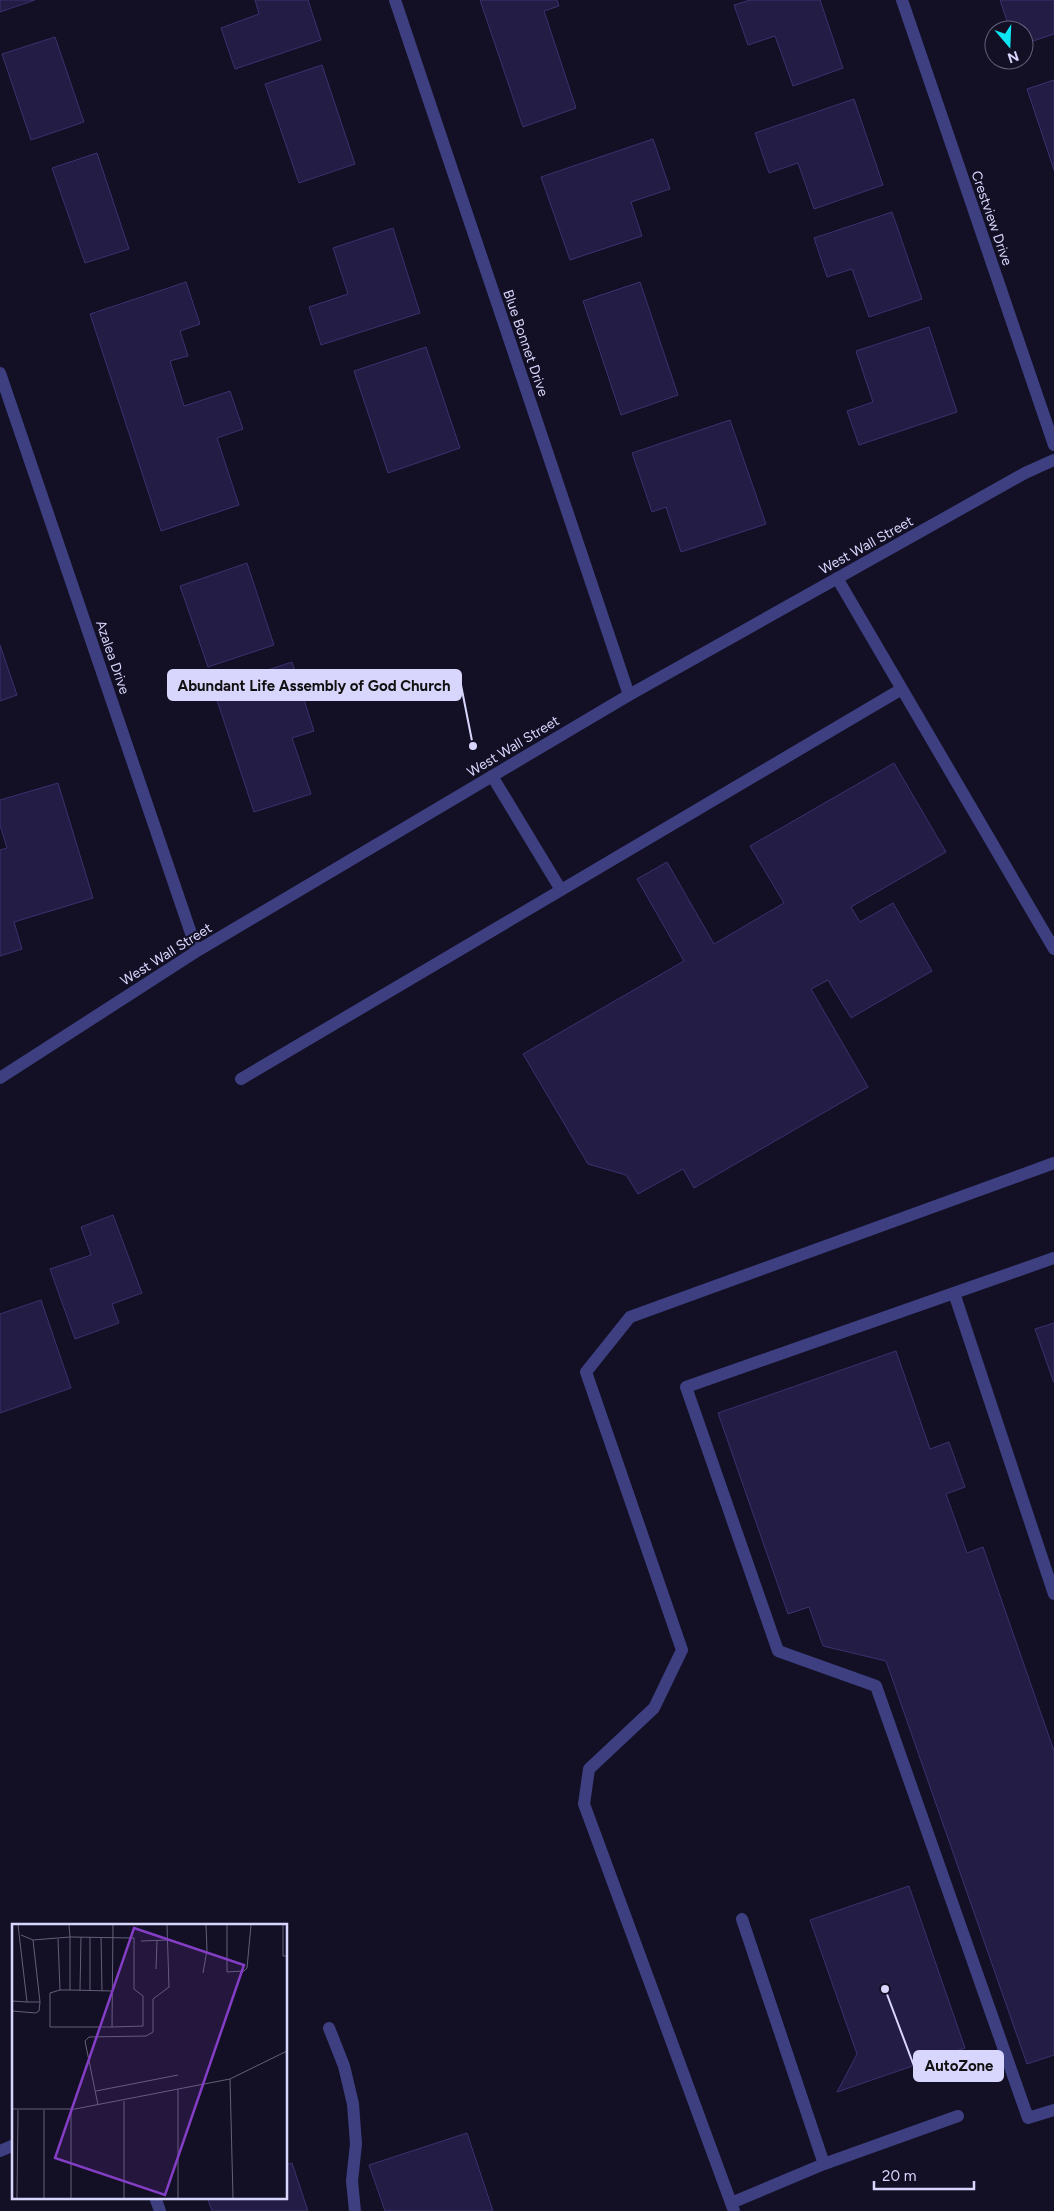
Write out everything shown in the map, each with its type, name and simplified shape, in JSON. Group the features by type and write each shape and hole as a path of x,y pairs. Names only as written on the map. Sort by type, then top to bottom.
{"street":[{"name":"Blue Bonnet Drive","path":"395,0 629,695"},
{"name":"Crestview Drive","path":"902,0 1054,445"},
{"name":"Azalea Drive","path":"0,373 197,951"},
{"name":"West Wall Street","path":"0,1078 197,951 629,695 1024,473 1054,460"},
{"path":"837,578 900,690 1054,949"},
{"path":"241,1079 900,690"},
{"path":"492,776 561,890"},
{"path":"958,2116 824,2164 733,2207 584,1804 589,1769 654,1708 682,1650 586,1372 630,1318 1054,1163"},
{"path":"1054,1258 686,1387 778,1651 876,1686 1028,2118 1054,2110"},
{"path":"954,1293 1054,1594"},
{"path":"742,1918 824,2164"},
{"path":"329,2028 344,2066 353,2104 356,2144 352,2181 355,2211"},
{"path":"0,2151 12,2146"},
{"path":"155,2198 160,2211"}],"building":[{"path":"0,0 35,0 0,12"},
{"path":"255,0 308,0 321,40 235,69 221,28 259,14"},
{"path":"480,0 557,0 559,6 544,11 576,108 523,127"},
{"path":"750,0 820,0 843,68 793,86 775,36 748,45 734,5"},
{"path":"1000,0 1054,0 1054,34 1034,41 1034,20 1007,20"},
{"path":"55,37 84,122 31,140 2,54"},
{"path":"322,65 355,164 299,183 265,84"},
{"path":"1054,80 1054,170 1027,89"},
{"path":"854,99 883,185 814,209 798,163 769,173 755,133"},
{"path":"653,139 670,189 631,202 642,236 570,260 541,177"},
{"path":"97,153 129,249 85,263 52,168"},
{"path":"892,212 922,299 869,317 852,269 827,277 814,238"},
{"path":"393,228 420,313 321,345 309,307 348,294 333,248"},
{"path":"186,282 200,324 180,331 188,356 170,361 184,406 230,391 243,429 217,438 239,505 161,531 90,314"},
{"path":"640,282 678,395 621,415 583,301"},
{"path":"929,327 957,412 859,445 847,411 873,402 856,351"},
{"path":"426,347 460,448 388,473 354,371"},
{"path":"730,420 766,524 681,552 666,507 652,512 632,453"},
{"path":"247,563 274,645 208,667 180,586"},
{"path":"0,645 17,695 0,701"},
{"path":"292,662 314,731 292,738 311,794 254,812 213,688"},
{"path":"894,763 946,852 851,907 860,922 893,903 932,971 851,1018 828,980 811,989 868,1087 694,1188 683,1169 638,1194 626,1175 588,1164 523,1054 684,961 637,879 667,862 714,944 784,903 750,846"},
{"path":"58,783 93,898 14,922 22,949 0,956 0,850 7,848 0,825 0,800"},
{"path":"113,1215 142,1293 112,1304 119,1323 75,1339 50,1269 91,1255 81,1227"},
{"path":"41,1300 71,1388 0,1413 0,1314"},
{"path":"1054,1323 1054,1383 1035,1329"},
{"path":"896,1351 930,1449 949,1442 965,1487 946,1494 967,1553 983,1547 1054,1751 1054,2055 1027,2064 886,1661 823,1646 809,1607 788,1614 718,1413"},
{"path":"909,1886 965,2048 837,2092 857,2054 810,1920"},
{"path":"467,2133 493,2211 385,2211 369,2165"},
{"path":"292,2163 308,2211 212,2211 207,2198 288,2198 288,2164"}],"place":[{"name":"Abundant Life Assembly of God Church","path":"473,746"},
{"name":"AutoZone","path":"885,1989"}]}
